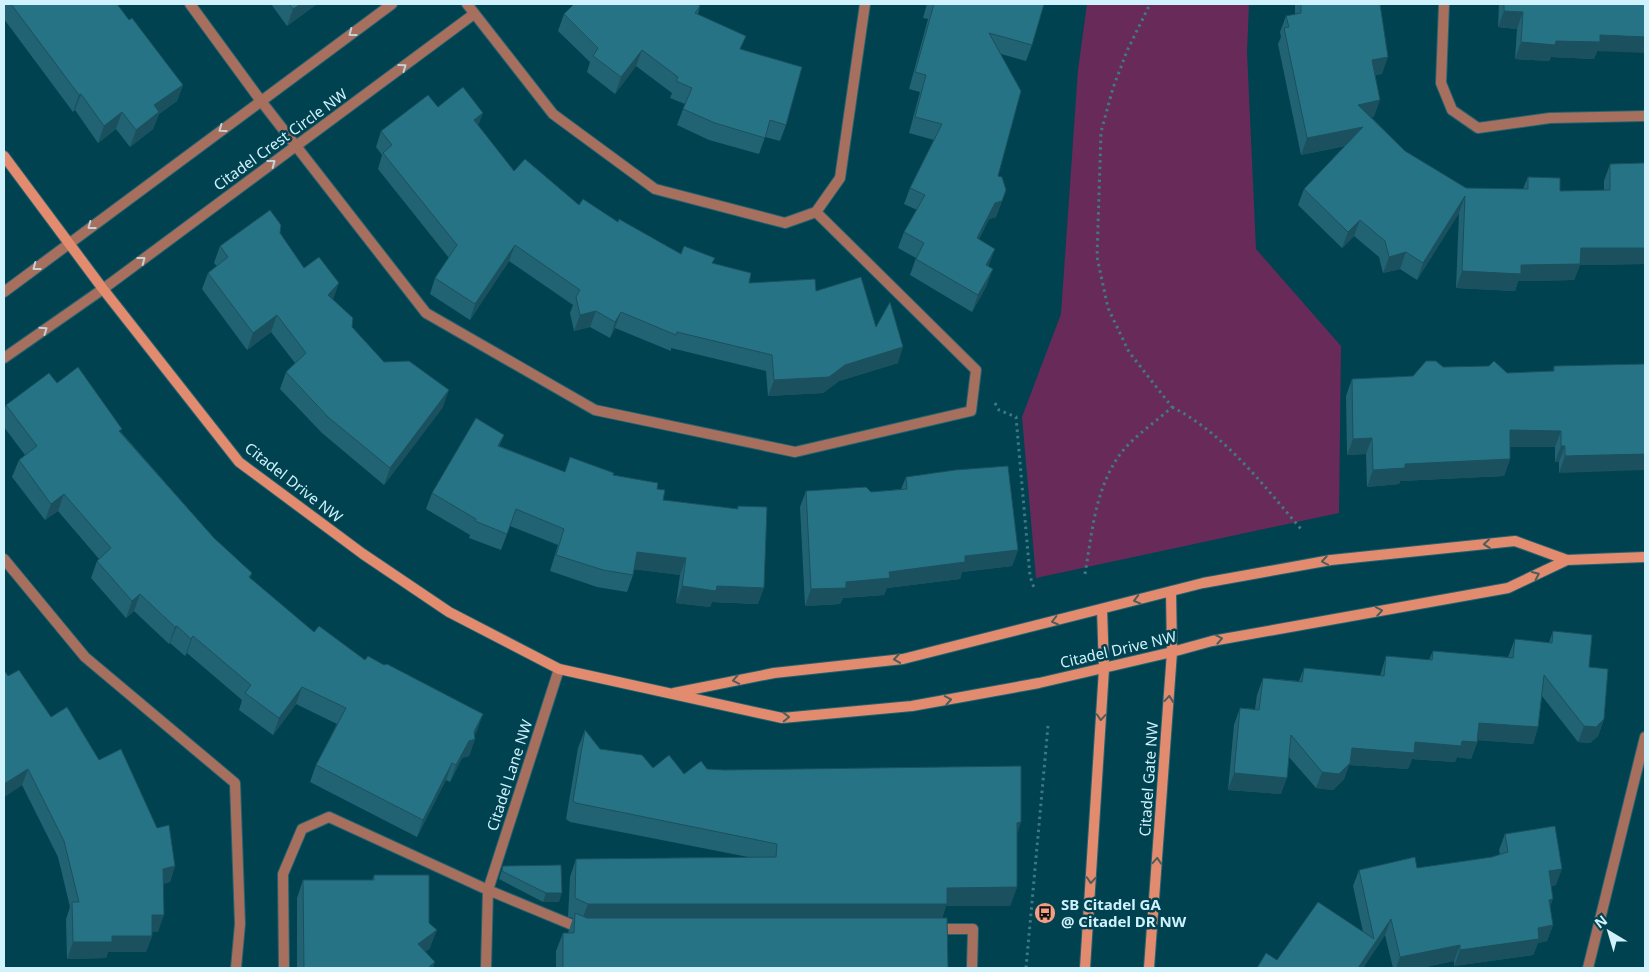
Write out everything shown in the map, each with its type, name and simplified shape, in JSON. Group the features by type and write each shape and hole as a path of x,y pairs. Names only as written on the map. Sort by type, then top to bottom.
{"street":[{"path":"190,4 261,101 426,313 595,410 795,452 971,411 976,370 816,212"},
{"path":"4,292 392,4"},
{"path":"467,4 553,114 656,189 785,223 816,212 840,178 865,4"},
{"path":"1444,4 1441,83 1452,110 1478,128 1550,118 1645,116"},
{"name":"Citadel Crest Circle NW","path":"4,358 103,289 474,14"},
{"name":"Citadel Drive NW","path":"4,156 103,289 239,462 363,554 449,612 559,670 782,718 912,706 1104,669 1212,641 1508,588 1567,560"},
{"name":"Citadel Drive NW","path":"670,693 774,673 903,659 1203,583 1331,560 1515,541 1567,560 1645,557"},
{"path":"4,559 85,657 234,783 240,924 236,968"},
{"name":"Citadel Gate NW","path":"1149,968 1172,652 1172,591"},
{"path":"1085,968 1104,669 1102,609"},
{"name":"Citadel Lane NW","path":"486,968 488,890 559,670"},
{"path":"1588,968 1645,737"},
{"path":"284,968 283,874 302,830 329,817 488,890 580,929 589,929"},
{"path":"924,929 973,929 972,968"}],"path":[{"path":"1150,4 1127,51 1113,88 1101,132 1097,257 1108,308 1129,352 1172,407 1196,419 1212,433 1259,480 1301,529"},
{"path":"994,402 999,410 1016,417 1030,576 1034,588"},
{"path":"1084,574 1096,512 1111,472 1122,453 1172,407"},
{"path":"1026,968 1048,726"}],"shaded area":[{"path":"1087,4 1249,4 1247,52 1256,249 1341,346 1339,513 1036,578 1022,417 1061,314 1078,70"}],"building":[{"path":"11,4 117,4 129,20 132,18 183,85 154,105 159,112 136,130 122,112 104,126"},
{"path":"289,4 301,4 293,9"},
{"path":"574,4 697,4 700,6 695,13 746,36 740,49 802,67 786,125 770,120 765,138 715,123 683,109 692,88 676,81 678,77 642,50 621,77 593,56 598,48 564,14"},
{"path":"934,4 1044,4 1032,45 989,33 1021,91 998,176 1002,177 1006,190 1002,201 995,203 977,238 995,249 986,265 993,269 978,295 916,259 924,243 904,232 925,195 910,188 942,124 915,117 926,75 915,72"},
{"path":"1301,4 1380,4 1388,57 1372,60 1380,100 1358,105 1405,151 1466,188 1528,189 1528,177 1560,178 1560,191 1610,190 1610,164 1645,163 1645,248 1581,248 1580,264 1521,265 1521,274 1462,271 1465,196 1423,263 1406,252 1389,257 1385,241 1360,220 1348,232 1304,189 1363,127 1307,138 1284,28 1289,27 1286,16 1301,13"},
{"path":"1504,4 1645,4 1645,37 1600,35 1600,42 1556,41 1555,45 1521,42 1523,12 1504,11"},
{"path":"463,87 483,113 474,120 514,171 525,159 579,205 583,199 618,222 619,219 681,254 684,246 715,258 712,263 751,273 749,283 815,279 816,291 861,277 876,327 890,302 903,347 845,365 829,377 774,380 772,355 677,332 676,335 621,312 615,322 596,311 580,315 576,297 580,290 515,245 475,304 435,278 457,245 383,153 392,145 381,131 428,95 438,107"},
{"path":"270,210 281,225 280,233 304,268 319,257 339,283 328,295 353,318 352,327 384,362 409,361 449,390 390,468 328,417 286,372 306,353 277,315 253,333 208,273 228,257 220,246"},
{"path":"1426,361 1436,361 1443,367 1489,366 1494,361 1507,373 1554,371 1554,366 1645,364 1645,454 1565,456 1565,446 1561,446 1561,431 1510,430 1510,459 1405,464 1405,468 1373,470 1372,438 1353,439 1352,379 1413,376"},
{"path":"78,367 122,429 119,431 214,538 252,573 249,577 314,632 319,626 365,660 368,656 384,665 387,664 483,714 474,732 475,739 469,741 456,765 452,763 423,820 316,765 346,708 302,687 279,718 245,693 251,685 193,636 191,639 177,626 175,627 140,594 132,601 97,561 111,548 64,494 51,504 19,460 37,446 6,405 49,373 57,383"},
{"path":"476,418 504,435 498,446 565,472 570,457 614,473 613,475 658,483 657,489 665,490 663,500 738,509 738,506 767,507 764,588 717,586 716,591 682,586 686,558 637,552 633,575 603,570 556,555 564,529 516,509 507,534 475,521 476,519 432,493"},
{"path":"1008,466 1018,550 965,556 965,562 889,572 890,578 846,582 846,588 811,589 806,491 866,487 871,492 907,489 906,477 955,470"},
{"path":"1553,631 1592,635 1589,667 1608,669 1604,719 1596,727 1584,726 1544,675 1538,727 1479,723 1477,742 1462,741 1461,746 1415,742 1414,753 1352,748 1350,763 1339,774 1322,772 1291,735 1287,778 1234,773 1240,708 1259,710 1263,678 1302,682 1304,668 1384,676 1386,656 1432,660 1433,651 1513,658 1515,639 1552,643"},
{"path":"4,670 8,676 19,670 51,717 67,707 99,760 121,749 157,828 169,825 175,866 163,869 164,915 152,915 152,936 112,936 112,942 73,942 72,902 79,902 64,841 28,769 4,784"},
{"path":"585,730 600,749 642,755 653,768 669,755 684,774 701,761 707,769 724,770 1021,766 1021,822 1017,823 1017,887 947,888 947,904 588,904 575,898 576,859 776,857 777,844 576,803 573,801"},
{"path":"1555,826 1562,869 1549,871 1553,899 1549,900 1553,925 1538,928 1539,939 1460,950 1460,945 1400,957 1391,919 1358,968 1257,968 1266,953 1277,960 1318,902 1374,939 1359,870 1415,857 1417,868 1492,857 1508,852 1505,834"},
{"path":"561,865 562,893 546,893 502,871 503,866"},
{"path":"374,875 429,875 429,923 437,930 418,944 435,962 429,968 304,968 303,880 374,880"},
{"path":"575,913 587,918 947,918 948,968 563,968 563,933 574,933"}],"place":[{"name":"SB Citadel GA @ Citadel DR NW","path":"1045,913"}]}
